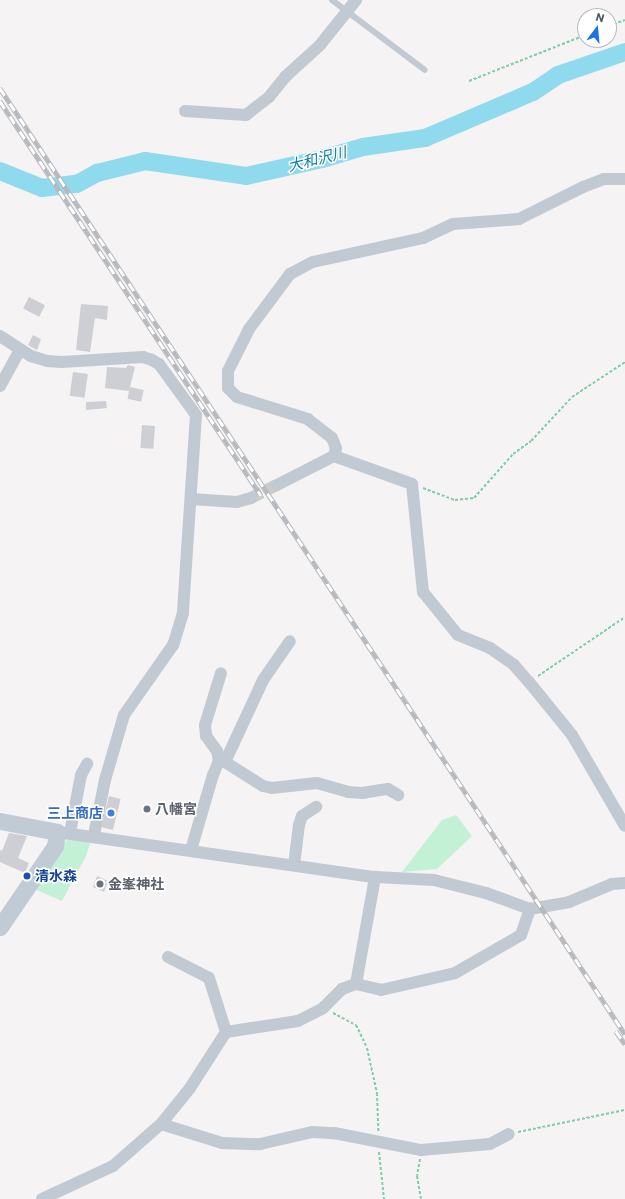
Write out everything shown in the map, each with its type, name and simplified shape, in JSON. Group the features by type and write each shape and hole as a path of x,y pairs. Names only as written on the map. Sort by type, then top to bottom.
{"main road":[{"path":"0,821 64,833 0,927"}],"street":[{"path":"185,111 246,115 269,97 285,77 320,45 356,0"},
{"path":"334,456 336,448 332,438 308,419 237,397 228,388 228,371 249,329 290,274 313,262 423,238 453,224 519,219 583,187 604,179 625,179"},
{"path":"0,336 31,356 62,362 143,357 159,364 196,414 183,613 173,645 124,715 105,780 94,836"},
{"path":"0,386 20,350"},
{"path":"277,485 334,456 412,484 423,592 458,635 490,648 514,665 529,682 572,735 625,826"},
{"path":"191,499 237,502 251,498"},
{"path":"191,850 213,775 222,761 263,680 290,641"},
{"path":"221,674 204,725 206,736 222,761 263,786 272,788 317,783 348,792 362,793 388,789 398,795"},
{"path":"87,764 81,775 64,833 94,836 375,877 434,880 486,892 530,909 569,902 612,884 625,883"},
{"path":"294,865 299,825 302,816 316,807"},
{"path":"356,984 375,877"},
{"path":"42,1199 113,1166 161,1124 190,1088 226,1032 285,1024 323,1008 342,989 356,984 381,990 454,973 521,935 530,909"},
{"path":"168,957 209,978 226,1032"},
{"path":"161,1124 222,1143 260,1144 312,1132 334,1133 421,1150 490,1144 509,1134"}],"lane":[{"path":"332,0 425,70"}],"path":[{"path":"469,81 577,38"},
{"path":"412,484 454,500 474,498 513,454 531,441 572,397 625,362"},
{"path":"529,682 625,617"},
{"path":"323,1008 356,1025 367,1048 376,1093 378,1141 384,1199"},
{"path":"509,1134 625,1110"},
{"path":"421,1150 417,1176 421,1199"}],"green space":[{"path":"456,815 472,836 437,869 402,872 442,820"},
{"path":"73,838 91,841 86,856 62,901 32,888 67,840"}],"building":[{"path":"29,297 45,305 39,317 23,309"},
{"path":"81,304 108,306 107,320 95,318 90,352 76,350"},
{"path":"33,335 41,339 37,350 28,345"},
{"path":"128,365 135,367 129,391 105,388 107,367 126,368"},
{"path":"73,372 88,374 85,398 70,396"},
{"path":"130,387 144,390 141,402 128,399"},
{"path":"106,401 107,408 86,410 86,402"},
{"path":"142,425 155,426 153,449 140,448"},
{"name":"三上商店","path":"109,796 121,799 113,830 101,827"},
{"path":"9,833 27,836 18,858 29,863 25,873 0,862 0,850 2,851"},
{"name":"金峯神社","path":"97,876 108,881 104,892 93,887"}],"waterway":[{"name":"大和沢川","path":"0,171 42,188 77,184 97,173 145,161 246,176 322,159 363,147 425,138 533,92 558,75 625,52"}],"tunnel":[{"path":"251,498 277,485"}],"railway":[{"path":"0,88 625,1034"},
{"path":"0,101 261,496"},
{"path":"616,1031 625,1044"}],"place":[{"name":"八幡宮","path":"147,809"},
{"name":"三上商店","path":"111,813"},
{"name":"清水森","path":"27,876"},
{"name":"金峯神社","path":"100,884"}]}
